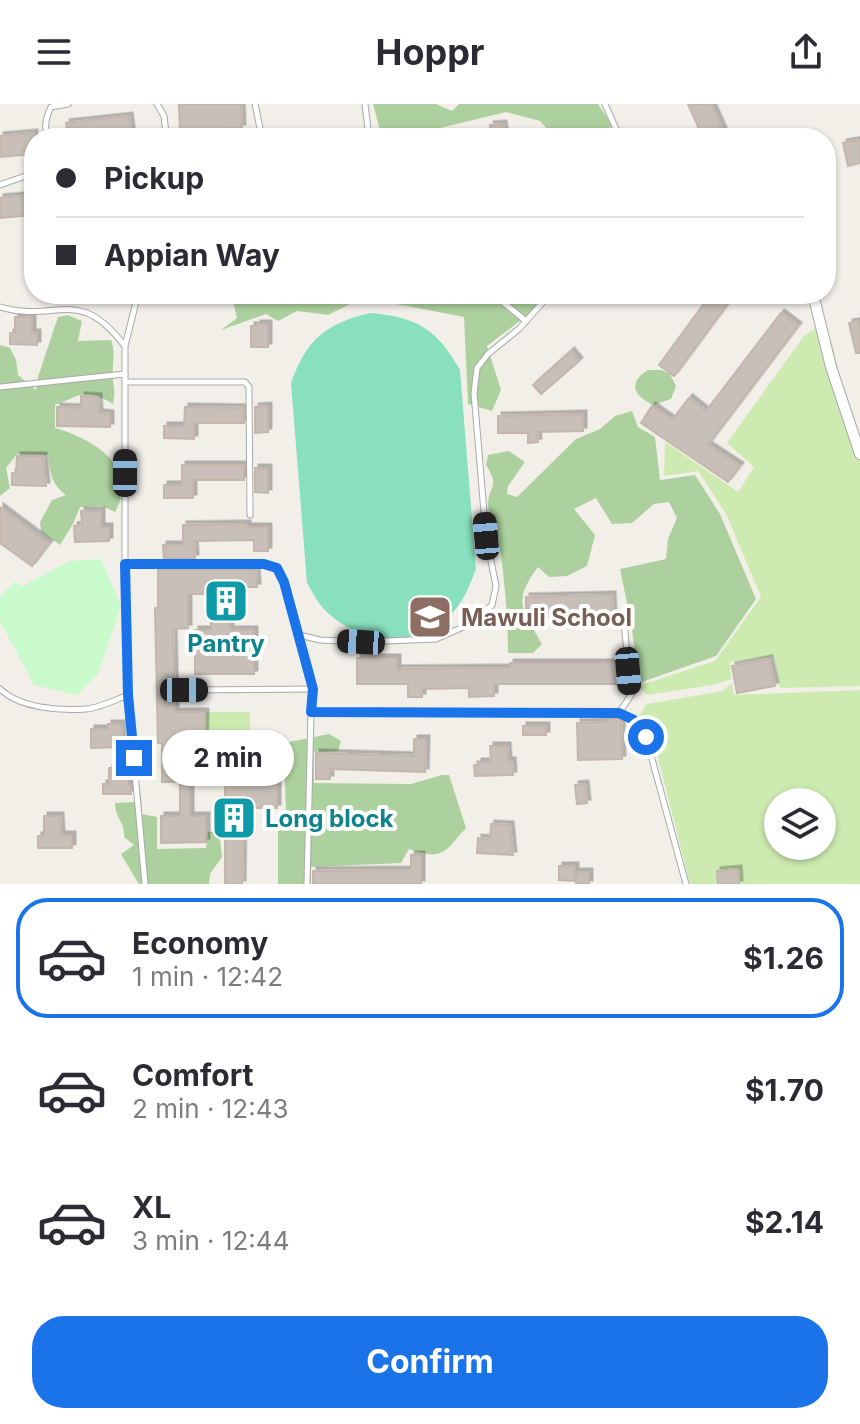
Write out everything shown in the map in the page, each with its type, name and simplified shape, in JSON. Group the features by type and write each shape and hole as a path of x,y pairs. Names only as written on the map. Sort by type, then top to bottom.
{"street":[{"path":"815,304 831,367 860,454"}],"lane":[{"path":"45,128 51,107 68,104"},
{"path":"157,104 164,116 165,128"},
{"path":"255,104 260,128"},
{"path":"365,104 368,128"},
{"path":"605,104 617,128"},
{"path":"0,185 24,177"},
{"path":"136,304 125,346 125,564 128,695 145,884"},
{"path":"506,304 527,321"},
{"path":"299,635 320,640 361,642 436,639 470,624 492,605 496,586 486,536 474,393 477,368 541,304"},
{"path":"0,307 91,312 110,327 125,346"},
{"path":"0,387 125,374"},
{"path":"125,382 245,382 249,387 250,515"},
{"path":"125,564 264,564 277,568 284,582 313,689 307,884"},
{"path":"619,713 631,695 624,622"},
{"path":"0,689 31,705 88,709 128,695"},
{"path":"184,690 313,689"},
{"path":"311,712 619,713 634,720 646,737 686,884"}],"green space":[{"path":"373,104 436,104 452,111 459,104 598,104 611,128 546,128 540,121 506,112 440,128 379,128"},
{"path":"234,304 350,304 328,315 297,311 278,321 266,314 221,330 237,318"},
{"path":"396,304 542,304 487,346 501,390 492,411 468,404 464,317"},
{"path":"370,313 401,318 424,328 443,344 460,370 476,569 462,601 448,617 433,628 401,638 384,638 352,629 324,609 307,583 291,383 311,344 329,328"},
{"path":"68,315 82,321 78,341 111,340 114,399 113,404 84,394 55,405 55,428 98,448 109,457 122,481 115,512 102,506 80,507 60,545 41,532 40,522 52,500 66,495 54,482 48,455 17,454 6,468 10,488 0,496 0,345 10,348 18,375 36,390 58,317"},
{"path":"816,328 832,342 860,463 860,686 780,688 774,656 730,662 731,679 712,685 647,695 638,686 715,661 761,597 726,514 698,471 664,476 665,442 738,492 754,467 727,443 804,336"},
{"path":"648,370 670,374 676,386 671,399 653,405 641,398 635,384"},
{"path":"632,411 638,427 655,437 660,480 695,475 720,514 756,599 716,656 639,683 620,569 666,559 668,539 677,518 669,502 654,504 632,523 612,524 596,498 574,509 595,535 587,566 567,576 549,577 538,567 525,589 523,606 542,644 533,653 508,653 500,550 488,505 493,479 486,465 488,455 509,451 525,462 508,486 507,494 517,497 576,439 600,429 615,416"},
{"path":"101,559 121,606 98,674 77,695 34,685 0,621 0,597 14,582 23,586 70,561"},
{"path":"732,683 734,695 860,690 860,884 690,884 654,742 638,717 647,704 723,691"},
{"path":"206,712 250,712 250,747 206,747"},
{"path":"329,734 341,741 338,751 314,752 314,783 411,784 449,775 466,828 448,848 437,854 409,849 401,863 311,867 311,884 278,884 278,830 286,817 284,743"},
{"path":"135,794 141,794 142,814 157,817 157,849 206,848 208,832 219,831 222,857 210,874 209,884 139,884 121,854 134,845 124,837 115,803 135,802"}],"building":[{"path":"179,104 241,104 242,128 180,128"},
{"path":"688,104 711,104 722,128 699,128"},
{"path":"129,116 131,128 67,128 66,123"},
{"path":"503,124 504,128 490,128 490,125"},
{"path":"24,134 24,155 0,157 0,136"},
{"path":"860,140 860,163 848,166 843,143"},
{"path":"24,196 24,216 0,218 0,198"},
{"path":"704,304 728,304 674,376 659,365"},
{"path":"781,313 798,326 708,445 740,466 728,482 641,423 652,406 672,420 689,398 706,411"},
{"path":"15,317 32,317 32,333 37,333 37,345 10,344 10,333 15,333"},
{"path":"860,321 860,353 856,353 849,323"},
{"path":"268,324 268,347 251,347 251,326"},
{"path":"571,351 579,361 541,394 533,385"},
{"path":"81,396 98,397 99,413 110,414 110,427 57,426 57,407 81,408"},
{"path":"268,406 268,432 255,433 255,407"},
{"path":"185,407 244,408 244,423 194,423 194,439 164,438 164,426 184,426"},
{"path":"583,414 583,431 537,432 538,442 528,443 528,433 498,433 498,416"},
{"path":"17,456 43,456 46,486 12,485"},
{"path":"182,465 244,465 244,480 193,480 193,498 164,498 164,485 182,485"},
{"path":"255,468 268,468 268,493 255,492"},
{"path":"0,507 49,544 32,566 0,543"},
{"path":"81,511 101,511 101,527 109,527 109,541 75,542 74,526 82,525"},
{"path":"247,524 247,527 268,527 268,551 254,551 254,540 194,541 195,558 164,558 163,545 183,545 183,525"},
{"path":"158,570 256,570 257,587 242,587 242,608 230,608 230,630 254,630 254,674 195,674 195,630 211,630 211,594 188,594 188,628 173,629 175,712 205,712 204,759 225,759 225,753 277,752 277,808 243,808 242,884 225,884 225,782 190,782 190,816 206,816 206,842 161,843 161,816 180,816 180,782 162,782 162,743 158,743 155,608 158,608"},
{"path":"612,595 613,616 563,617 564,624 554,624 554,616 526,617 526,597"},
{"path":"357,658 397,658 397,669 510,668 510,663 618,663 618,684 494,684 494,696 469,697 469,688 422,689 422,697 408,697 408,684 357,684"},
{"path":"769,659 775,686 737,693 732,666"},
{"path":"607,719 621,720 622,759 578,760 577,723 608,722"},
{"path":"108,724 121,724 122,747 91,748 91,729 108,729"},
{"path":"523,726 546,726 546,735 523,735"},
{"path":"414,739 426,739 425,772 330,769 330,779 316,779 316,753 414,756"},
{"path":"490,746 507,746 513,775 475,776 474,765 491,762"},
{"path":"109,768 128,768 131,794 103,794 103,784 109,784"},
{"path":"585,784 587,803 577,804 575,785"},
{"path":"44,816 60,816 61,835 72,835 72,848 38,848 38,836 44,836"},
{"path":"491,824 510,825 513,855 477,853 478,838 490,839"},
{"path":"411,855 421,855 421,884 313,884 313,871 411,870"},
{"path":"559,866 575,866 575,881 559,880"},
{"path":"738,869 739,884 718,884 717,871"},
{"path":"577,872 589,872 589,884 576,884"}],"place":[{"name":"Pantry","path":"226,601"},
{"name":"Mawuli School","path":"430,617"},
{"name":"Long block","path":"234,818"}],"route":[{"path":"134,758 128,695 125,564 264,564 277,568 284,582 313,689 311,712 619,713 634,720 646,737"}]}
